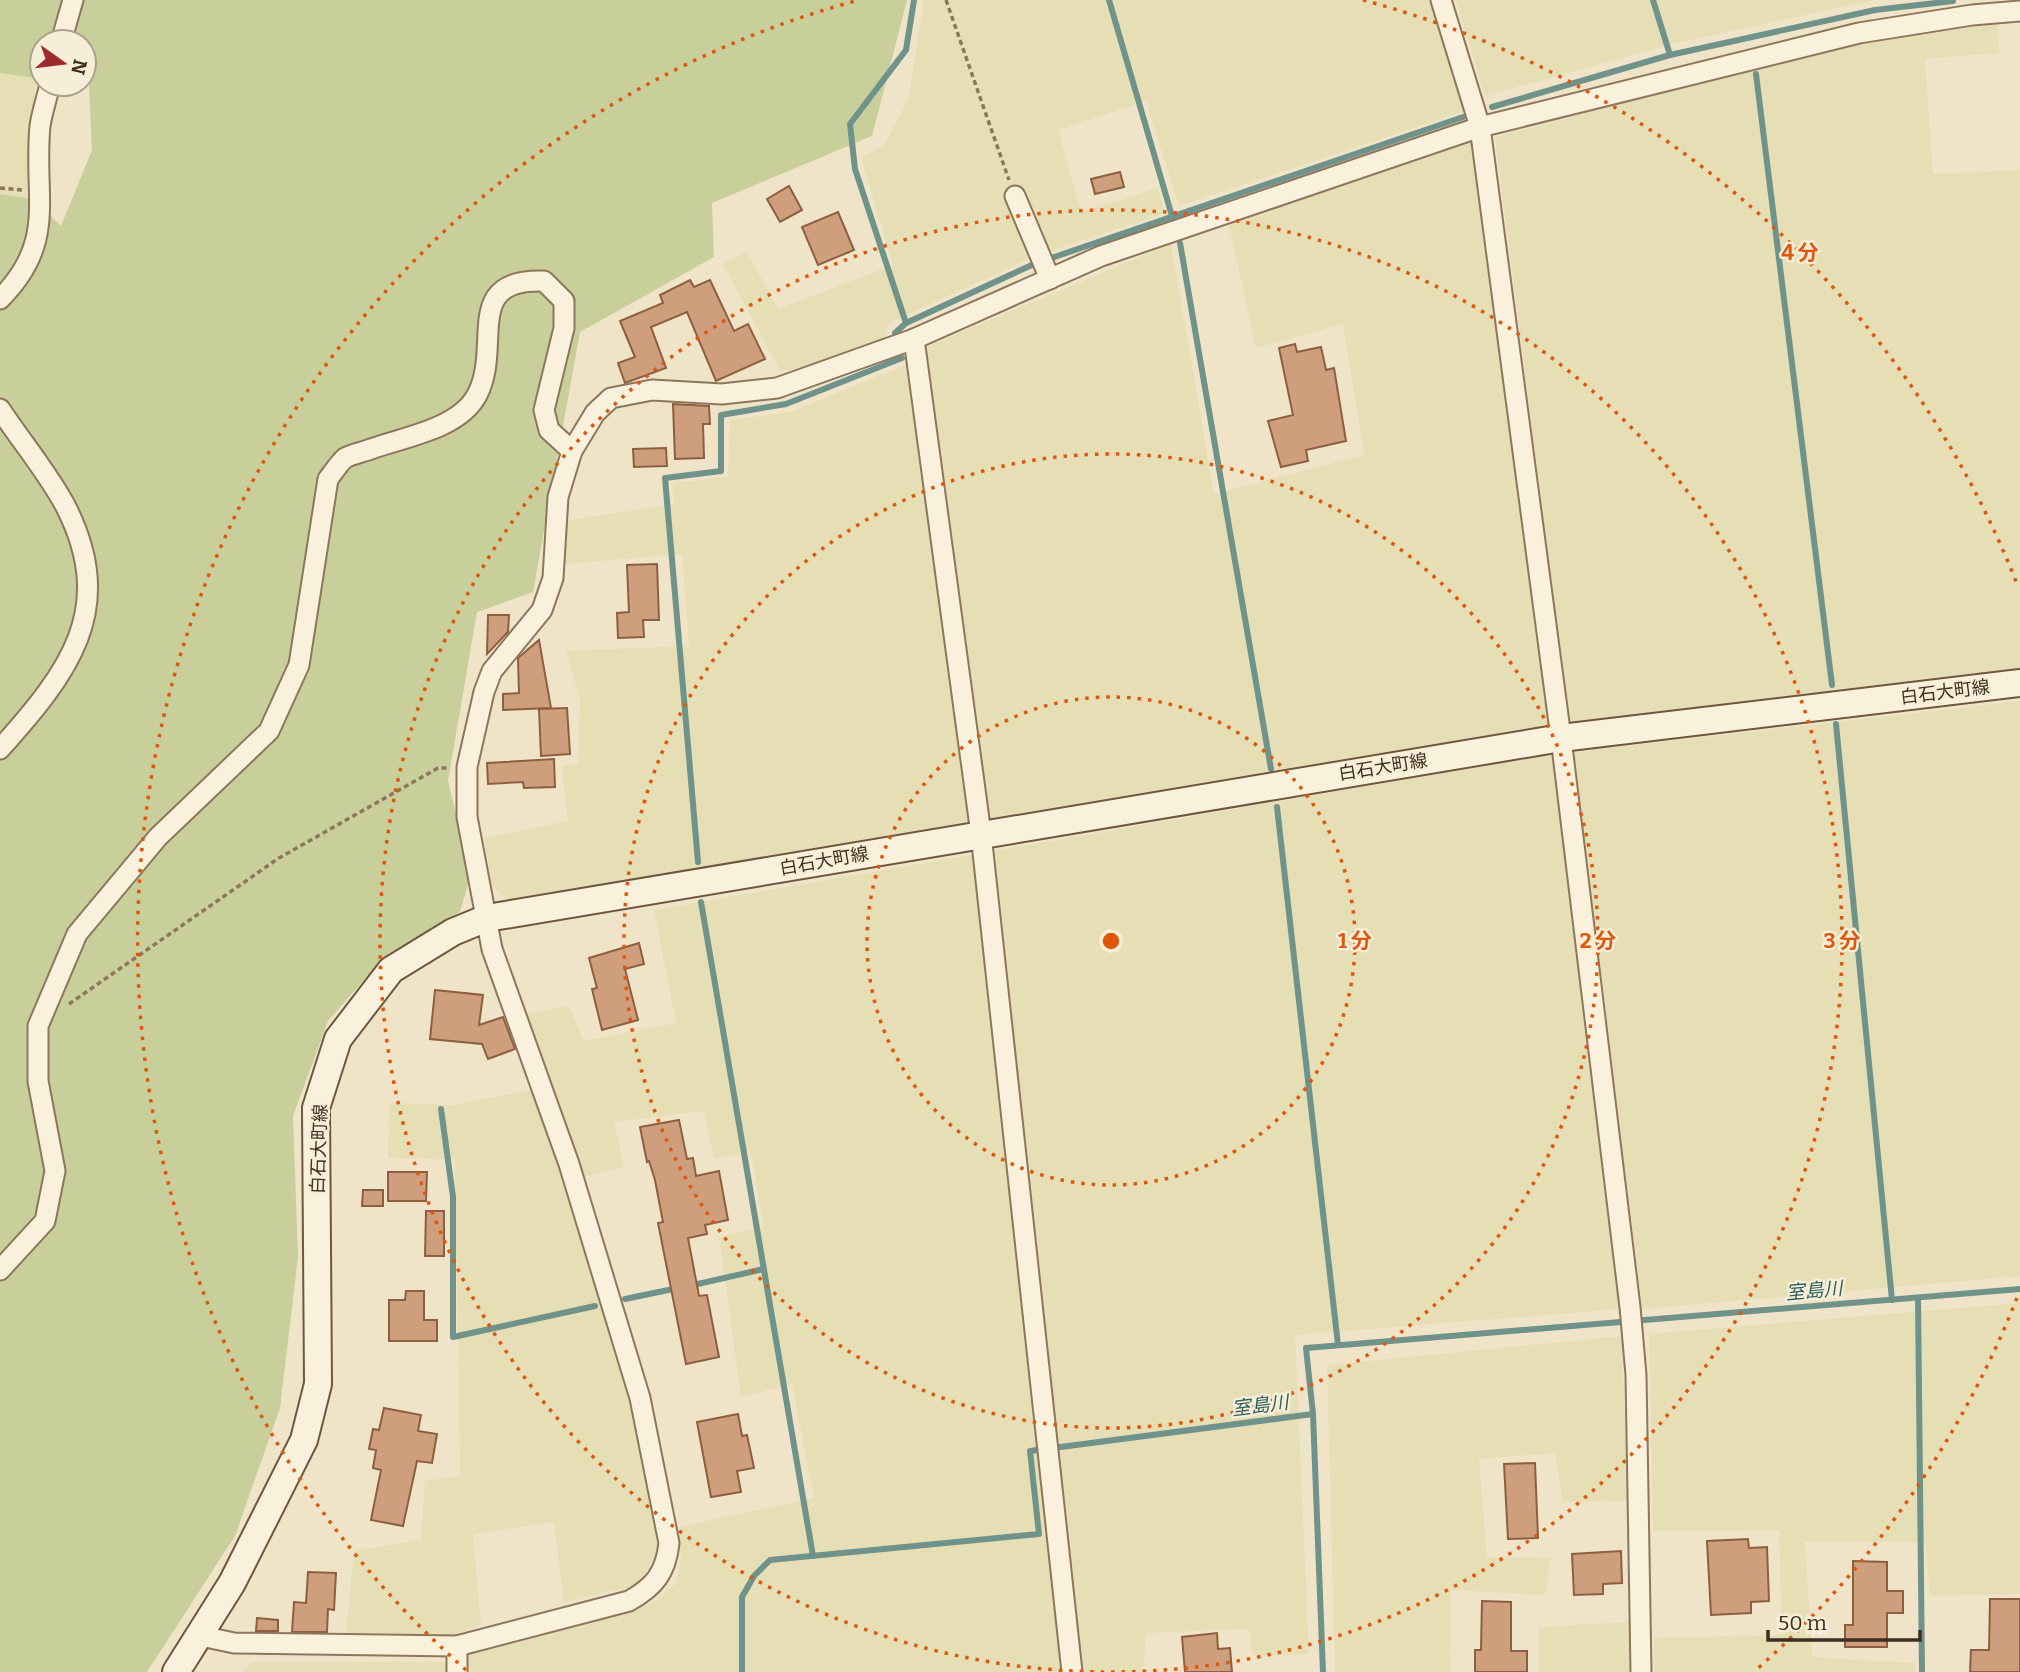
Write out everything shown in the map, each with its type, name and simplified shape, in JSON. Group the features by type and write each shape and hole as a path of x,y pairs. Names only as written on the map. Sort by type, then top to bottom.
{"main road":[{"name":"白石大町線","path":"176,1672 232,1583 304,1440 318,1384 316,1108 338,1039 391,970 453,932 487,918 1561,738 2020,683"}],"street":[{"path":"65,28 74,0"},
{"path":"1441,0 1480,127 1561,738 1630,1307 1633,1335 1641,1672"},
{"path":"201,1636 234,1643 457,1646 629,1601 650,1588 667,1565 669,1543 640,1398 569,1164 492,949 467,817 467,767 492,671 542,610 553,578 558,497 572,451 594,413 611,398 652,390 722,394 777,388 914,339 1044,267 1101,256 1480,127 1971,7 2020,11"},
{"path":"0,299 15,283 36,248 41,192 40,126 47,98"},
{"path":"1015,196 1044,267"},
{"path":"0,1269 45,1221 55,1171 38,1082 38,1026 77,934 158,836 269,731 299,664 328,479 346,458 455,419 477,394 488,349 490,307 498,292 520,280 544,281 564,301 564,328 544,410 550,430 572,451"},
{"path":"914,339 981,834 1072,1672"},
{"path":"0,409 65,505 83,546 90,594 72,655 43,701 0,749"},
{"path":"457,1646 457,1672"}],"path":[{"path":"946,0 1015,196"},
{"path":"38,1026 279,858 438,768 467,767"}],"shaded area":[{"path":"924,0 1430,0 1464,111 1179,206 1146,101 1058,130 1081,212 1158,188 1165,213 1035,256 889,323 885,337 824,364 780,371 723,264 747,252 778,309 893,265 861,158 885,144 908,100"},
{"path":"1456,0 1875,0 1676,43 1485,96"},
{"path":"1997,24 1999,53 1925,59 1933,174 2020,170 2020,669 1569,722 1495,137 1861,41"},
{"path":"0,73 28,77 28,98 35,98 33,199 0,194"},
{"path":"1474,142 1550,730 987,820 926,347 1171,244 1214,494 1364,455 1343,324 1256,348 1229,225"},
{"path":"906,365 970,825 507,900 492,885 484,838 568,821 562,766 578,764 580,701 566,651 689,646 682,554 565,564 565,521 674,504 673,483 728,477 730,420 790,412"},
{"path":"2020,701 2020,1276 1642,1309 1574,752"},
{"path":"1553,754 1621,1309 1295,1335 1309,1654 1252,1655 1249,1629 1146,1633 1143,1672 469,1672 468,1654 654,1603 675,1584 681,1560 679,1527 814,1498 792,1384 741,1397 719,1237 763,1227 751,1153 714,1158 704,1111 614,1122 624,1167 584,1177 526,1014 569,1006 584,1041 676,1023 654,910"},
{"path":"531,1090 559,1157 636,1411 659,1554 635,1586 564,1602 554,1522 473,1534 481,1625 450,1635 346,1633 354,1551 421,1540 425,1481 460,1476 455,1159 388,1158 389,1103 454,1105"},
{"path":"2020,1303 2020,1594 1930,1596 1926,1542 1805,1542 1812,1657 1915,1663 1916,1672 1655,1672 1654,1638 1782,1635 1779,1530 1653,1531 1649,1334"},
{"path":"1622,1336 1627,1501 1563,1502 1555,1453 1479,1459 1487,1557 1551,1558 1545,1595 1451,1590 1450,1672 1335,1672 1327,1365"},
{"path":"1629,1622 1630,1672 1538,1672 1538,1627"},
{"path":"251,1662 449,1662 449,1672 243,1672"}],"green space":[{"path":"0,0 907,0 872,136 712,203 714,257 580,332 533,592 477,612 448,781 471,874 460,912 385,956 328,1021 293,1116 298,1257 280,1408 235,1536 147,1672 0,1672 0,194 33,199 61,226 92,150 90,98 98,98 98,28 28,28 28,77 0,73"}],"building":[{"path":"1120,172 1124,187 1095,194 1091,179"},
{"path":"789,186 802,210 780,222 767,199"},
{"path":"838,212 854,250 818,265 802,227"},
{"path":"690,280 694,287 710,280 734,331 748,324 765,359 716,381 687,312 651,327 666,368 625,383 618,363 635,357 620,321 663,303 660,295"},
{"path":"1295,344 1297,352 1321,347 1326,370 1334,368 1346,441 1306,450 1308,461 1281,467 1268,421 1293,415 1279,348"},
{"path":"673,404 709,406 710,424 703,424 704,458 675,459"},
{"path":"666,448 667,466 634,467 633,449"},
{"path":"657,564 659,620 643,620 644,637 618,638 617,613 629,612 627,565"},
{"path":"488,615 509,615 508,632 487,654"},
{"path":"539,640 551,708 503,710 503,694 519,693 518,658"},
{"path":"567,708 570,754 541,756 539,709"},
{"path":"554,759 555,787 524,788 523,782 488,784 487,763"},
{"path":"639,943 644,964 625,969 638,1020 602,1030 592,989 597,988 589,958"},
{"path":"435,990 483,995 479,1025 503,1017 515,1049 488,1059 482,1044 430,1039"},
{"path":"679,1120 687,1159 693,1158 696,1176 719,1171 728,1220 705,1225 707,1234 688,1238 699,1296 707,1295 719,1357 686,1364 658,1223 663,1222 655,1180 649,1161 647,1162 640,1127"},
{"path":"388,1172 427,1172 426,1201 388,1201"},
{"path":"363,1190 383,1190 383,1206 362,1206"},
{"path":"426,1211 444,1211 444,1256 425,1256"},
{"path":"406,1291 424,1291 424,1320 437,1320 437,1341 389,1341 389,1300 405,1300"},
{"path":"384,1408 421,1415 418,1431 437,1434 432,1463 417,1461 403,1526 371,1520 381,1470 373,1468 376,1450 369,1449 373,1429 379,1430"},
{"path":"738,1414 742,1436 747,1435 754,1468 737,1471 741,1492 711,1497 697,1422"},
{"path":"1535,1463 1538,1538 1508,1539 1504,1464"},
{"path":"1748,1539 1749,1548 1767,1547 1769,1601 1751,1602 1751,1613 1711,1615 1707,1541"},
{"path":"1621,1551 1622,1583 1603,1584 1603,1594 1574,1595 1572,1554"},
{"path":"1853,1561 1887,1562 1887,1591 1903,1591 1903,1613 1887,1613 1887,1647 1845,1647 1845,1625 1853,1625"},
{"path":"308,1572 336,1573 334,1610 328,1609 327,1632 292,1632 294,1602 306,1603"},
{"path":"1990,1599 2020,1599 2020,1672 1970,1672 1971,1650 1989,1650"},
{"path":"1482,1601 1511,1602 1511,1651 1527,1651 1527,1672 1475,1672 1475,1650 1481,1650"},
{"path":"257,1618 278,1620 278,1631 256,1631"},
{"path":"1217,1633 1218,1649 1230,1648 1232,1672 1185,1672 1182,1637"}],"waterway":[{"path":"906,323 855,169 850,124 906,50 914,0"},
{"path":"1109,0 1172,216"},
{"path":"1653,0 1670,55 1875,10 1953,1"},
{"path":"1492,107 1670,55"},
{"path":"1756,74 1832,685"},
{"path":"895,333 906,323 1034,264 1463,117"},
{"path":"1180,243 1271,769"},
{"path":"698,862 665,478 721,471 721,415 786,404 902,358"},
{"path":"1836,724 1892,1300"},
{"path":"1277,807 1338,1345"},
{"path":"701,902 813,1556"},
{"path":"441,1109 453,1197 453,1337 595,1306"},
{"path":"689,1286 764,1269"},
{"path":"625,1299 678,1288"},
{"name":"室島川","path":"742,1672 742,1597 754,1576 770,1560 1039,1534 1030,1451 1313,1414 1306,1348 2020,1289"},
{"path":"1918,1298 1922,1672"},
{"path":"1313,1414 1323,1672"}]}
